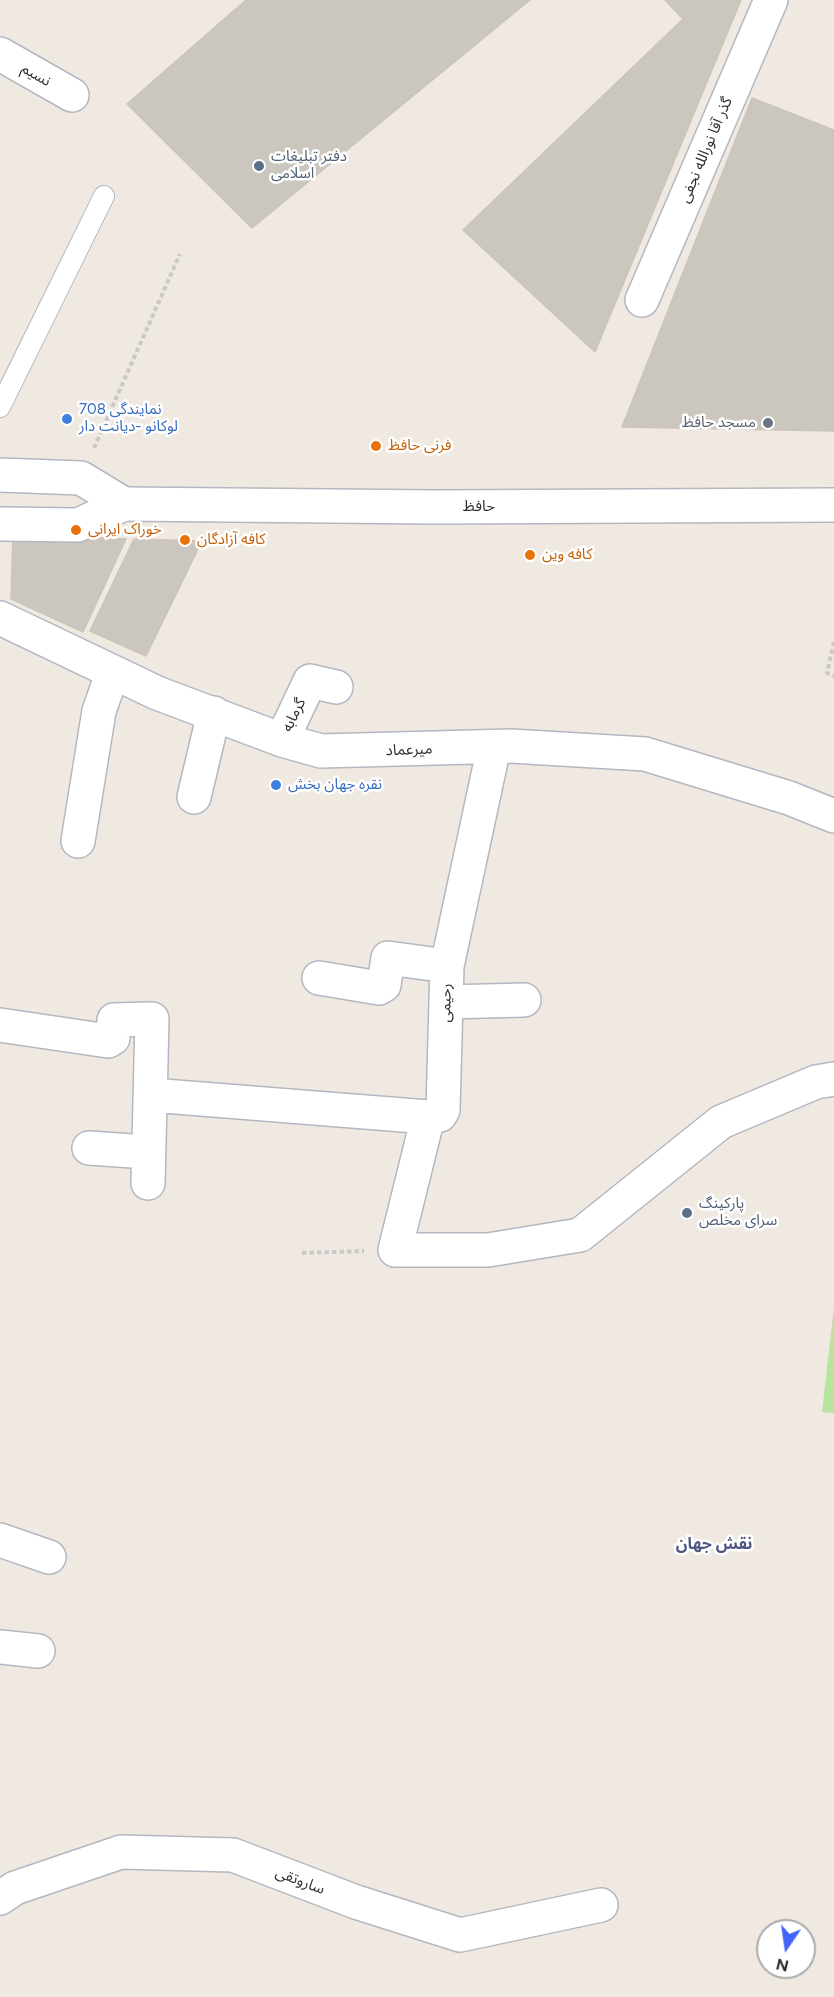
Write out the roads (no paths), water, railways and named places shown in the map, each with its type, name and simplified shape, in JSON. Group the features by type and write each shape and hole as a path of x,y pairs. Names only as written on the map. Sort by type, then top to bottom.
{"street":[{"name":"گذر آقا نورالله نجفی","path":"642,300 771,0"},
{"name":"نسیم","path":"0,54 72,95"},
{"path":"0,475 81,478 124,504"},
{"name":"حافظ","path":"0,524 78,525 124,504 424,507 834,505"},
{"name":"میرعماد","path":"0,618 112,674 282,740 321,751 494,747 645,754 789,798 834,816"},
{"path":"78,841 99,711 112,674"},
{"name":"گرمابه","path":"282,740 310,681 336,687"},
{"path":"194,797 214,713"},
{"name":"رحیمی","path":"494,747 447,966 443,1110 440,1115 428,1117 395,1250 488,1250 580,1234 721,1122 816,1082 834,1079"},
{"path":"319,978 379,988 384,985 388,958 447,966"},
{"path":"446,1002 524,1000"},
{"path":"0,1025 108,1041 113,1038 112,1023 114,1020 148,1017 152,1020 147,1168 89,1148"},
{"path":"151,1095 428,1117"},
{"path":"0,1540 49,1557"},
{"path":"0,1647 38,1651"},
{"name":"ساروتقی","path":"0,1898 15,1888 121,1852 232,1856 356,1902 460,1935 602,1905"}],"lane":[{"path":"0,407 104,196"}],"place":[{"name":"دفتر تبلیغات اسلامی","path":"259,166"},
{"name":"نمایندگی 708 لوکانو -دیانت دار","path":"67,419"},
{"name":"مسجد حافظ","path":"768,423"},
{"name":"فرنی حافظ","path":"376,446"},
{"name":"خوراک ایرانی","path":"76,530"},
{"name":"کافه آزادگان","path":"185,540"},
{"name":"کافه وین","path":"530,555"},
{"name":"نقره جهان بخش","path":"276,785"},
{"name":"پارکینگ سرای مخلص","path":"687,1213"}],"district":[{"name":"نقش جهان","path":"714,1544"}]}
